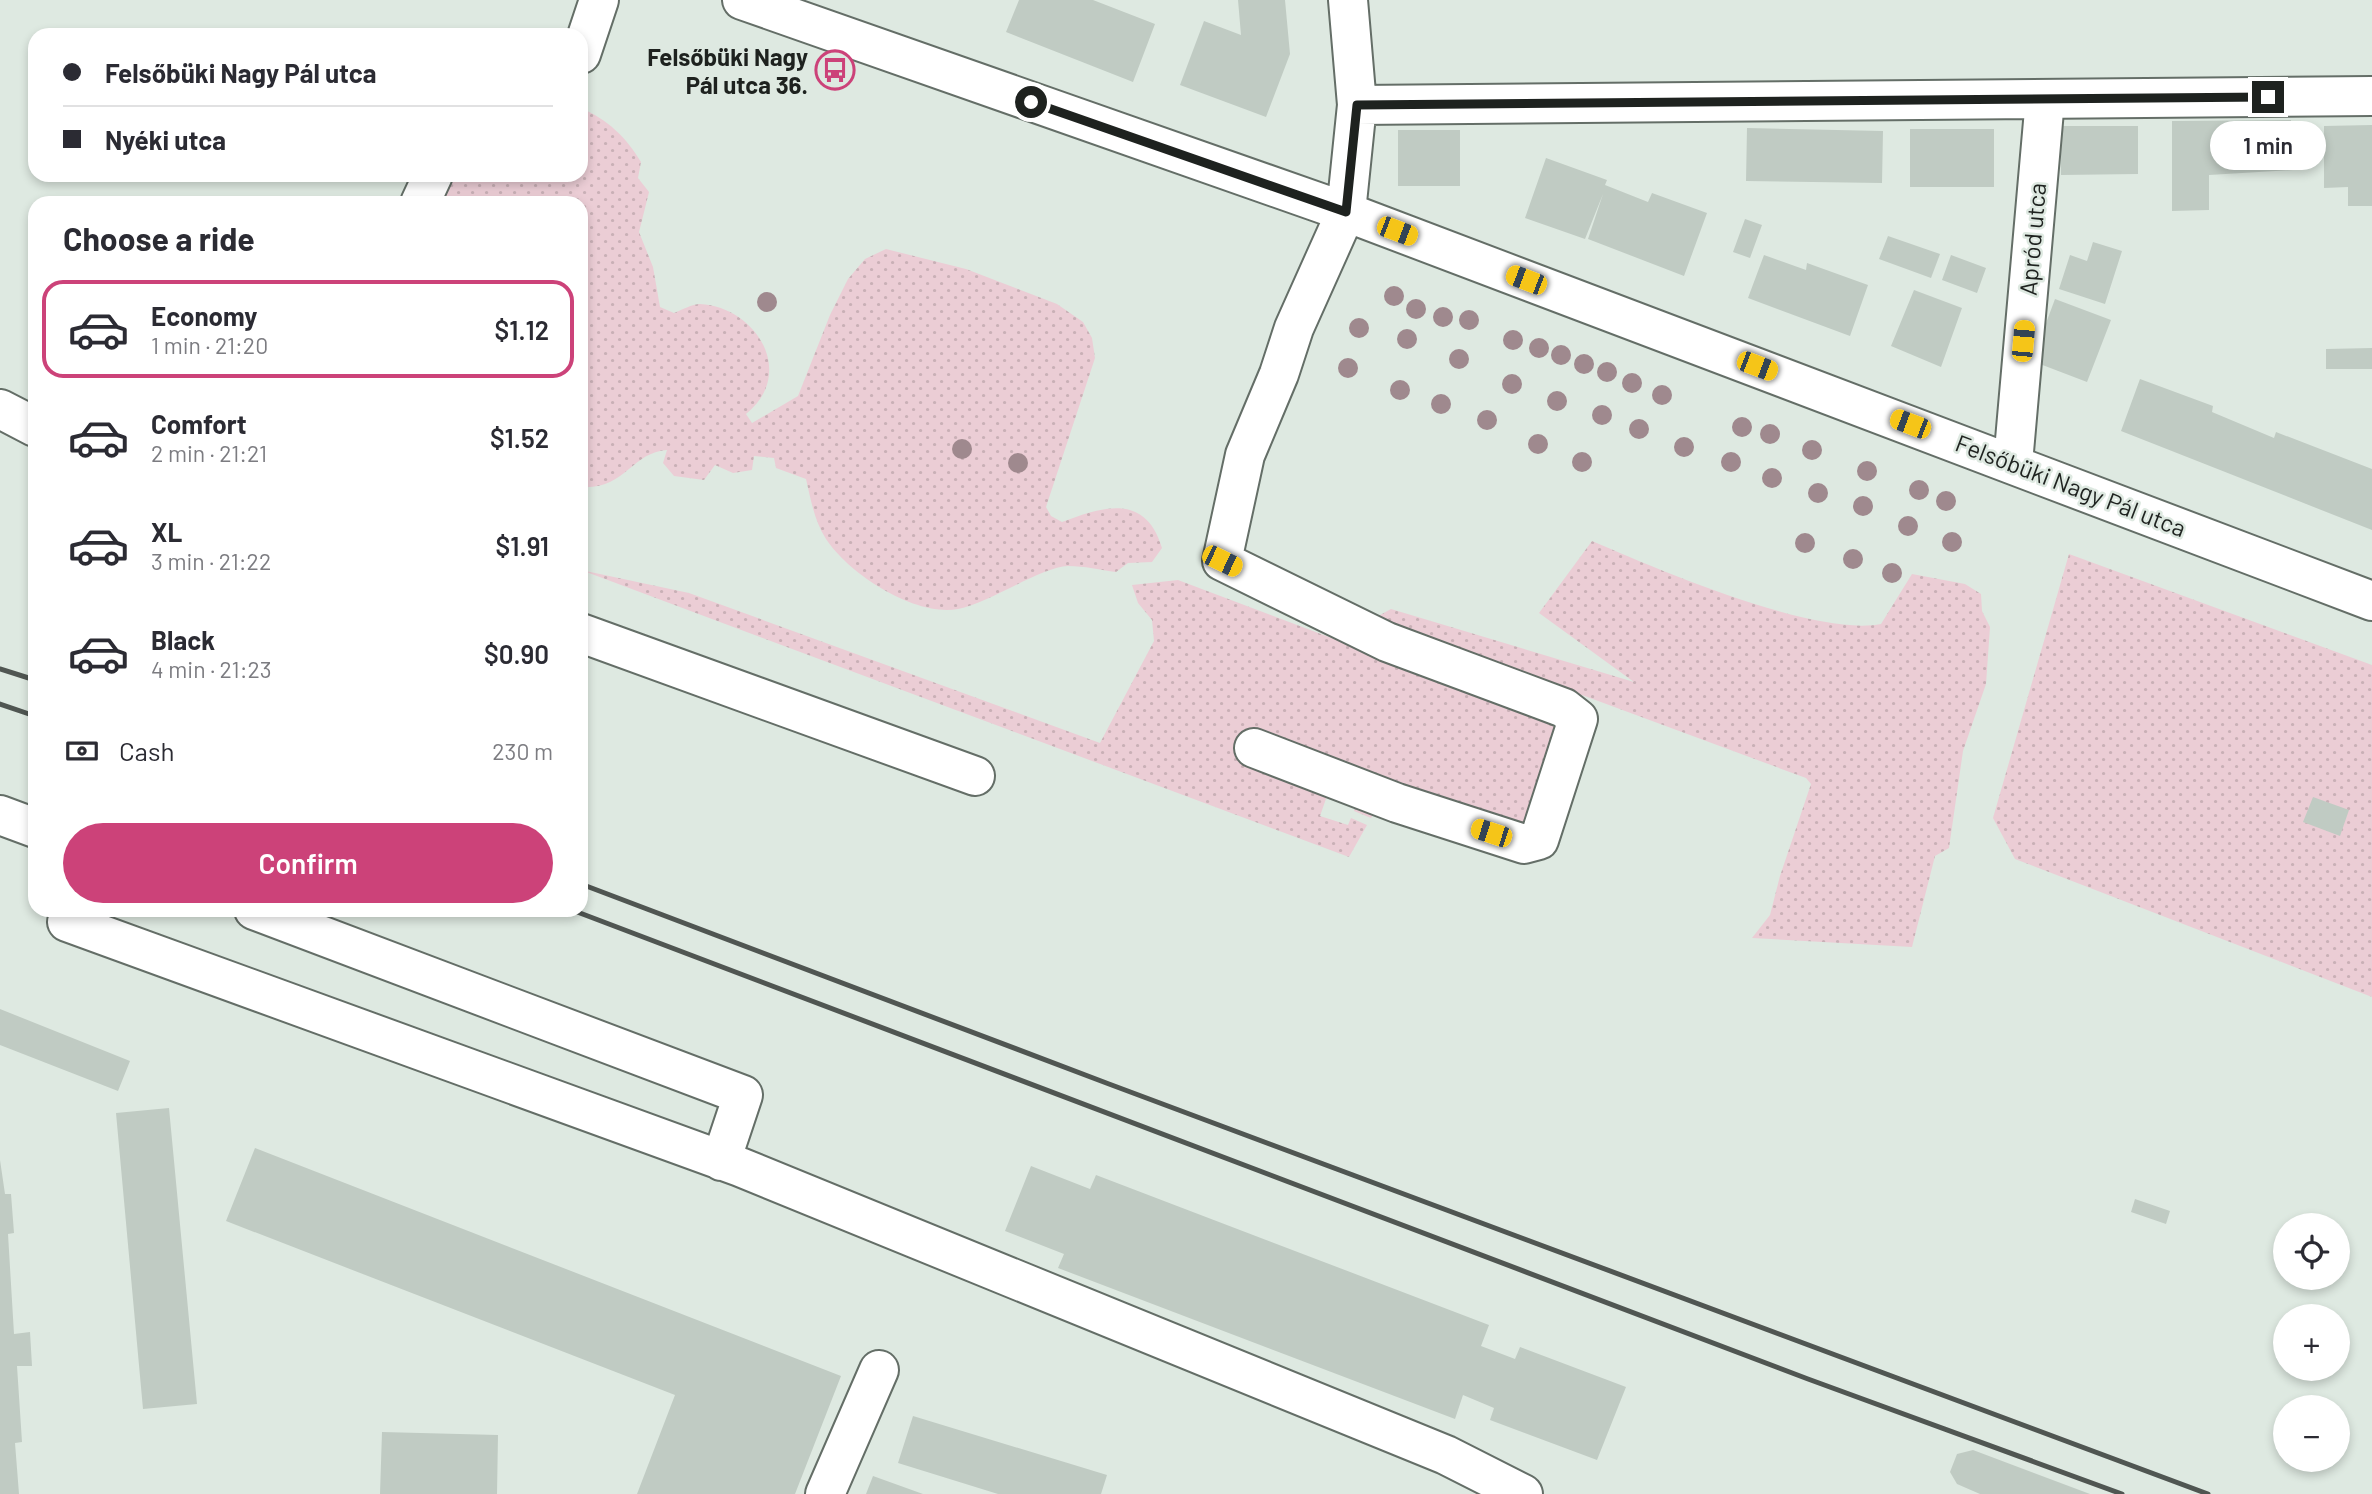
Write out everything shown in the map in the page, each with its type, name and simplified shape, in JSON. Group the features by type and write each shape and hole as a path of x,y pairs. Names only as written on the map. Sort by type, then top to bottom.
{"street":[{"path":"588,33 599,0"},
{"name":"Felsőbüki Nagy Pál utca","path":"742,0 1346,212 2372,601"},
{"path":"1254,748 1397,803 1524,844 1539,839 1578,719 1564,708 1387,642 1222,561 1245,455 1279,374 1294,328 1346,212 1357,105 1348,0"},
{"path":"1357,105 2372,96"},
{"name":"Apród utca","path":"2013,463 2045,99"},
{"path":"0,409 28,423"},
{"path":"588,636 975,776"},
{"path":"0,815 28,825"},
{"path":"273,917 743,1095 721,1161"},
{"path":"67,922 721,1161 1446,1455 1522,1494"},
{"path":"825,1494 879,1370"}],"shaded area":[{"path":"588,112 600,118 616,130 641,162 638,178 649,192 639,232 653,267 660,307 674,313 697,304 720,308 753,329 763,345 769,362 768,380 761,398 746,414 752,423 798,396 830,315 848,279 865,259 886,249 966,269 1057,304 1083,322 1092,338 1095,358 1046,507 1051,516 1062,522 1107,509 1134,511 1145,518 1155,530 1162,548 1152,562 1128,563 1116,572 1074,566 1057,568 971,605 941,610 903,600 850,566 822,532 813,510 806,479 776,468 774,458 754,456 752,470 733,473 715,465 704,480 674,476 663,463 667,450 645,457 608,483 588,487 588,196 439,196 446,182 588,182"},
{"path":"1592,541 1736,598 1777,611 1852,625 1881,624 1912,574 1965,584 1981,594 1982,611 1990,627 1986,684 1963,751 1949,848 1935,856 1912,947 1752,938 1770,915 1780,876 1811,784 1806,778 1582,695 1571,700 1373,619 1391,609 1634,682 1539,613"},
{"path":"2069,554 2372,665 2372,997 2015,859 1993,818"},
{"path":"588,571 689,593 1100,743 1154,641 1152,620 1138,603 1132,585 1178,580 1558,724 1529,815 1518,832 1378,808 1371,818 1354,811 1357,803 1328,793 1320,816 1348,825 1351,818 1367,825 1349,857"}],"building":[{"path":"1019,0 1093,0 1155,24 1133,82 1006,32"},
{"path":"1238,0 1285,0 1290,54 1266,117 1180,85 1204,21 1241,35"},
{"path":"2291,120 2293,170 2209,175 2209,210 2172,211 2172,121"},
{"path":"2372,125 2372,206 2348,206 2348,187 2324,188 2324,126"},
{"path":"2060,126 2138,126 2138,174 2061,175"},
{"path":"1747,128 1883,131 1882,183 1746,181"},
{"path":"1910,129 1994,129 1994,187 1910,187"},
{"path":"1398,130 1460,130 1460,186 1398,186"},
{"path":"1546,158 1607,180 1605,185 1648,202 1652,193 1707,213 1684,276 1588,239 1603,194 1585,239 1525,218"},
{"path":"1745,219 1762,225 1750,258 1733,252"},
{"path":"1888,236 1940,254 1931,278 1879,259"},
{"path":"2093,242 2122,251 2105,304 2059,289 2070,255 2087,261"},
{"path":"1764,255 1806,270 1807,263 1868,285 1850,336 1748,298"},
{"path":"1951,255 1986,268 1977,293 1942,280"},
{"path":"1914,290 1962,308 1941,367 1891,346"},
{"path":"2055,299 2111,320 2087,382 2032,361"},
{"path":"2372,348 2372,369 2326,369 2326,349"},
{"path":"2140,379 2213,406 2212,412 2274,438 2276,432 2372,469 2372,530 2121,431"},
{"path":"2313,797 2349,810 2340,836 2303,822"},
{"path":"0,1009 130,1061 118,1091 0,1045"},
{"path":"169,1108 197,1404 143,1409 116,1113"},
{"path":"255,1148 841,1376 795,1494 637,1494 675,1395 226,1221"},
{"path":"0,1160 5,1194 11,1194 14,1233 8,1234 14,1334 30,1332 32,1366 17,1366 22,1442 15,1443 19,1494 0,1494"},
{"path":"1031,1166 1090,1189 1096,1175 1489,1325 1481,1346 1515,1359 1520,1347 1626,1387 1597,1460 1490,1420 1494,1408 1463,1395 1455,1419 1058,1268 1064,1254 1005,1231"},
{"path":"2135,1199 2170,1211 2166,1224 2131,1212"},
{"path":"913,1416 1107,1475 1101,1494 998,1494 898,1463"},
{"path":"382,1432 498,1435 497,1494 380,1494"},
{"path":"1973,1450 2090,1494 1980,1494 1957,1484 1950,1472 1957,1454"},
{"path":"873,1476 923,1494 866,1494"}],"railway":[{"path":"0,669 28,678"},
{"path":"0,704 28,714"},
{"path":"588,887 2208,1494"},
{"path":"588,916 1808,1379 2122,1494"}],"place":[{"name":"Felsőbüki Nagy Pál utca 36.","path":"835,70"}],"route":[{"path":"1031,102 1346,212 1352,175 1357,105 2268,97"}]}
